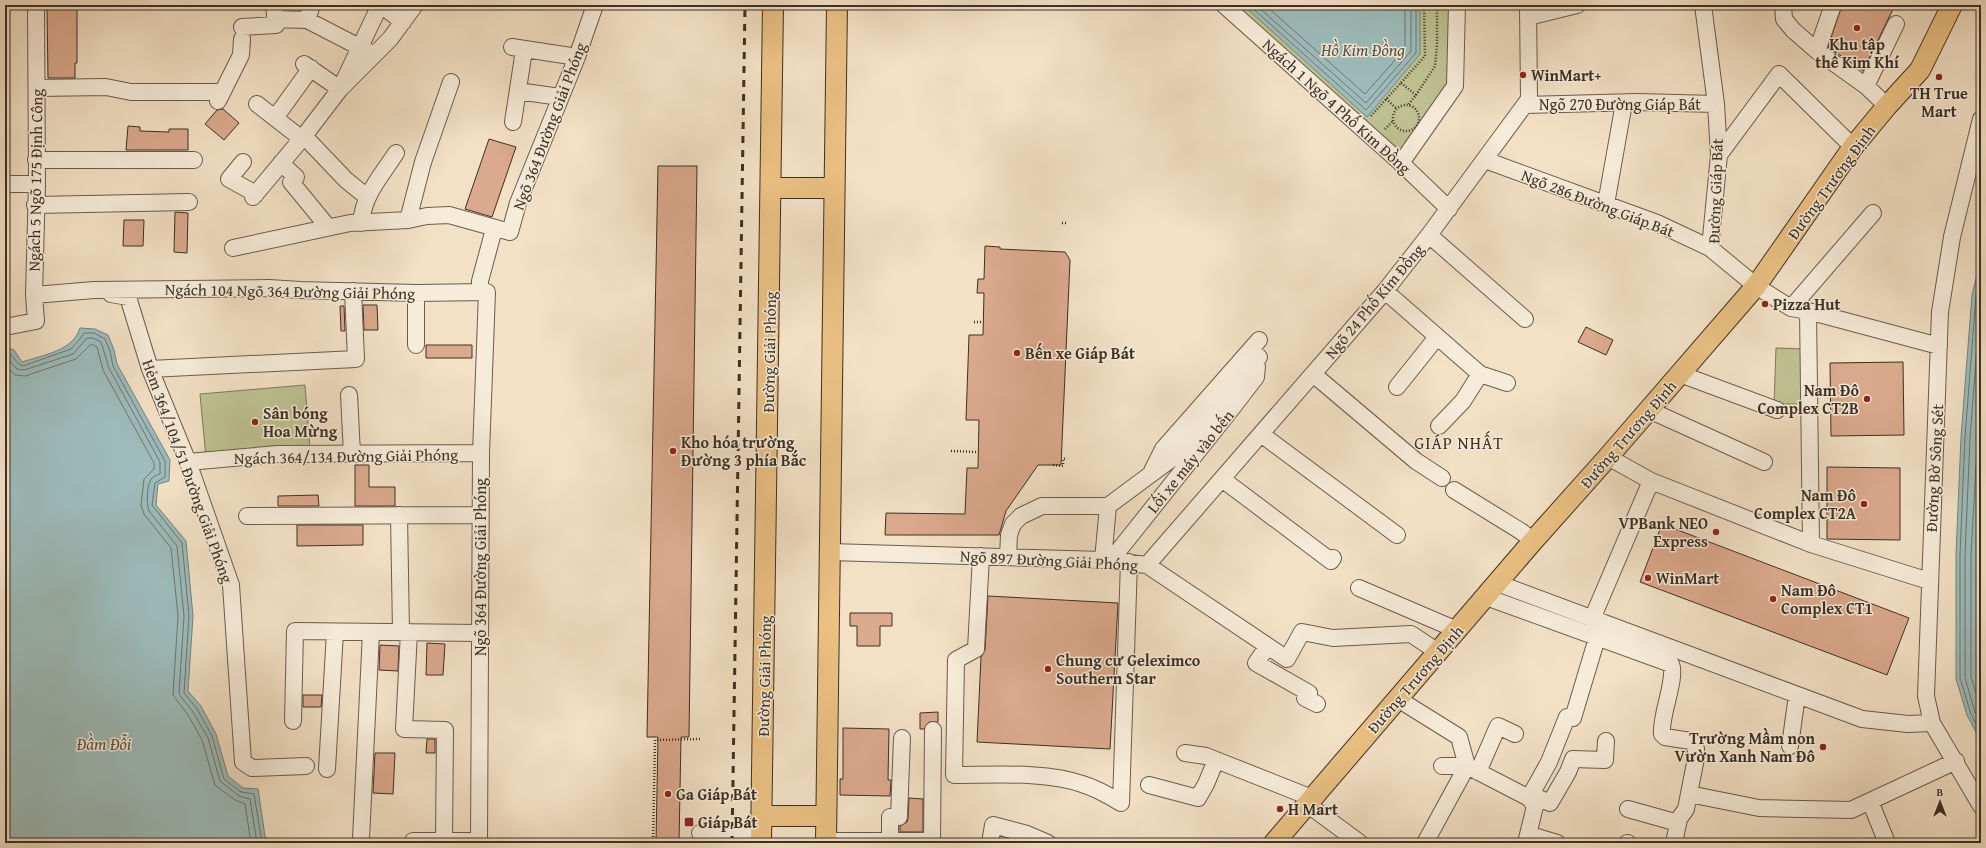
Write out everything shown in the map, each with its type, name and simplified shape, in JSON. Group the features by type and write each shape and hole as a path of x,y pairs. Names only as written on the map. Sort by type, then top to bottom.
{"main road":[{"name":"Đường Giải Phóng","path":"761,831 773,5"},
{"path":"826,842 837,5"},
{"name":"Đường Trương Định","path":"1274,843 1533,541 1756,286 1853,147 1887,106 1920,70 1952,5"},
{"path":"771,194 834,194"},
{"path":"761,831 826,816"}],"street":[{"name":"Ngách 5 Ngõ 175 Định Công","path":"36,5 37,88 34,294 94,290"},
{"path":"340,89 381,5 403,22"},
{"path":"243,162 229,185 254,195 303,137 340,89 390,39 415,5"},
{"name":"Ngõ 364 Đường Giải Phóng","path":"233,248 328,227 408,220 427,216 449,215 494,229 510,232 518,203 577,57 595,5"},
{"name":"Ngách 1 Ngõ 4 Phố Kim Đồng","path":"1224,5 1401,163 1448,209"},
{"path":"1401,163 1455,86 1457,5"},
{"path":"1528,11 1577,5"},
{"name":"Đường Giáp Bát","path":"1703,5 1716,104 1719,154 1710,248 1756,286 1791,308"},
{"path":"1783,5 1784,19 1793,30 1817,51 1866,86 1887,106"},
{"path":"1817,51 1833,5"},
{"name":"Ngõ 24 Phố Kim Đồng","path":"1147,564 1385,291 1429,235 1525,105 1529,99 1528,11"},
{"path":"37,88 106,87 131,92 220,96 241,55 242,33 276,25 275,12 310,12 374,56"},
{"path":"1866,86 1896,24"},
{"path":"513,122 518,91 518,49 577,57"},
{"path":"275,118 307,66 340,89"},
{"path":"1719,154 1779,74 1853,147"},
{"path":"408,220 423,162 451,82"},
{"path":"518,91 560,97"},
{"path":"1606,204 1624,103"},
{"name":"Ngõ 270 Đường Giáp Bát","path":"1525,105 1624,103 1716,104"},
{"path":"257,104 303,137 346,180 366,197"},
{"name":"Đường Bờ Sông Sét","path":"1981,119 1952,237 1940,312 1926,696 1932,723 1981,806"},
{"path":"361,223 362,210 366,197 396,153"},
{"path":"36,160 194,160"},
{"name":"Ngõ 286 Đường Giáp Bát","path":"1485,160 1657,223 1710,248"},
{"path":"281,163 296,176 291,182 328,227"},
{"path":"5,184 36,184"},
{"path":"35,205 189,202"},
{"path":"1791,308 1873,213"},
{"name":"Ngõ 364 Đường Giải Phóng","path":"479,842 480,515 483,292 480,281 494,229"},
{"path":"1429,235 1525,319"},
{"name":"Ngách 104 Ngõ 364 Đường Giải Phóng","path":"94,290 269,288 416,293 483,292"},
{"name":"Hẻm 364/104/51 Đường Giải Phóng","path":"94,290 128,297 150,369 188,462 231,585 243,762 252,768 306,766"},
{"path":"150,369 356,359 353,291"},
{"path":"1385,291 1480,374 1507,383"},
{"path":"416,293 416,345"},
{"path":"5,327 36,321 34,294"},
{"path":"1791,308 1808,311 1939,346"},
{"path":"1808,311 1811,544"},
{"path":"1396,387 1437,337"},
{"path":"1008,557 1011,530 1013,524 1021,516 1042,506 1108,506 1152,472 1163,449 1259,340"},
{"name":"Lối xe máy vào bến","path":"1107,560 1256,377 1259,358 1174,456 1152,472"},
{"path":"1313,374 1416,461 1442,478"},
{"path":"1439,426 1463,401 1480,374"},
{"path":"1680,374 1777,410"},
{"path":"350,395 352,454"},
{"path":"1649,410 1764,462"},
{"path":"1261,434 1396,536"},
{"name":"Ngách 364/134 Đường Giải Phóng","path":"188,462 278,454 481,453"},
{"path":"1608,456 1651,481 1811,544 1929,581"},
{"path":"1222,478 1331,561 1333,558"},
{"path":"1592,619 1651,481"},
{"path":"1454,490 1522,532 1533,541"},
{"path":"1107,560 1108,506"},
{"path":"399,515 405,632 404,729 445,730 444,841"},
{"path":"247,516 480,515"},
{"name":"Ngõ 897 Đường Giải Phóng","path":"830,552 1107,560 1147,564 1267,647 1287,659 1302,632 1333,638 1411,634 1438,652"},
{"path":"981,556 976,649 956,660 954,775 1060,779 1082,783 1104,792 1121,803 1130,562"},
{"path":"1359,588 1457,630"},
{"path":"1492,590 1592,619 1862,719 1908,724 1932,723"},
{"path":"1492,590 1597,638 1671,664 1674,670 1662,732 1665,737 1691,741 1696,749 1696,758 1686,809 1678,822 1674,843"},
{"path":"293,721 295,631 480,633"},
{"path":"327,769 335,632"},
{"path":"361,839 371,632"},
{"path":"1557,843 1528,839 1532,802 1567,717 1573,718 1597,638"},
{"path":"1267,647 1256,663 1309,693 1305,698 1316,704"},
{"path":"1790,746 1797,695"},
{"path":"1398,699 1459,737 1472,769"},
{"path":"1425,843 1498,726 1515,734"},
{"path":"826,842 932,841 933,730"},
{"path":"890,841 890,817 899,817 902,738"},
{"path":"1442,766 1472,769 1532,802 1541,799 1550,803 1568,772 1573,759 1605,760 1606,741"},
{"path":"1185,753 1206,756 1310,801 1360,843"},
{"path":"1149,785 1198,798 1206,784 1216,760"},
{"path":"1689,794 1759,808 1851,810 1956,762"},
{"path":"1870,801 1886,843"},
{"path":"1628,809 1678,822"},
{"path":"990,843 993,825 1027,834 1048,843"},
{"path":"700,833 761,831"},
{"path":"413,841 479,842"}],"path":[{"path":"1371,117 1425,56 1424,5"},
{"path":"1408,105 1435,66 1437,44 1437,5"},
{"path":"1401,83 1416,95"},
{"path":"1386,99 1397,109"},
{"path":"1403,105 1408,105 1415,108 1419,121 1415,127 1410,130 1403,130 1397,127 1394,121 1394,114 1397,109 1403,105"},
{"path":"1062,223 1068,223"},
{"path":"974,322 983,322"},
{"path":"951,451 978,452"},
{"path":"1052,466 1063,466 1064,459 1067,458"},
{"path":"653,843 655,740 701,739"}],"green space":[{"path":"1230,5 1452,5 1451,81 1399,157"},
{"path":"1776,348 1806,349 1805,404 1774,404"},
{"name":"Sân bóng Hoa Mừng","path":"305,385 310,449 206,458 200,394"}],"water":[{"name":"Hồ Kim Đồng","path":"1243,5 1420,5 1420,54 1367,117"},
{"path":"1981,259 1981,742 1967,715 1956,679 1956,554 1961,437 1972,295"},
{"name":"Đầm Đỗi","path":"80,328 95,329 108,335 114,350 117,364 170,460 169,481 158,484 156,505 186,541 193,616 188,691 201,706 216,734 228,776 243,788 258,789 266,843 5,843 5,347 14,350 22,362 48,354 64,347 71,342"}],"building":[{"name":"Khu tập thể Kim Khí","path":"1842,5 1895,5 1863,71 1828,47"},
{"path":"47,6 77,6 77,63 75,63 75,78 48,78"},
{"path":"223,109 239,123 224,140 205,124 217,110"},
{"path":"128,126 140,127 140,131 169,132 169,129 188,129 188,150 126,150"},
{"path":"489,139 516,147 492,217 465,209"},
{"name":"Kho hóa trường Đường 3 phía Bắc","path":"658,166 697,166 689,737 681,737 679,843 656,843 658,737 647,737"},
{"path":"175,212 188,213 187,253 174,252"},
{"path":"124,220 144,220 143,246 123,246"},
{"name":"Bến xe Giáp Bát","path":"985,246 1000,247 1000,249 1065,252 1070,260 1061,465 1038,465 1006,511 999,535 885,535 886,513 965,514 967,468 978,468 979,420 966,420 969,335 983,335 984,293 977,293 978,279 984,279"},
{"path":"363,305 377,305 378,330 364,330"},
{"path":"340,306 344,306 345,331 341,331"},
{"path":"1586,327 1613,340 1606,355 1578,342"},
{"path":"426,345 472,345 472,358 426,358"},
{"name":"Nam Đô Complex CT2B","path":"1903,362 1904,435 1831,436 1830,363"},
{"path":"355,465 369,465 369,487 395,487 395,506 355,506"},
{"name":"Nam Đô Complex CT2A","path":"1827,467 1900,468 1900,540 1827,539"},
{"path":"318,495 319,506 278,506 278,496"},
{"name":"Nam Đô Complex CT1","path":"1662,524 1909,618 1887,675 1640,582"},
{"path":"297,525 363,525 363,545 297,546"},
{"name":"Chung cư Geleximco Southern Star","path":"988,596 1118,603 1110,749 977,742 981,657 985,650"},
{"path":"850,613 892,613 892,626 880,626 880,646 857,646 857,626 850,626"},
{"path":"427,643 445,644 443,675 426,675"},
{"path":"380,645 399,646 398,671 379,670"},
{"path":"303,695 322,695 321,707 303,707"},
{"path":"938,712 938,722 929,722 924,729 920,729 920,713"},
{"path":"843,728 889,729 888,780 891,780 890,796 840,795 840,779 843,779"},
{"path":"427,739 435,739 435,753 426,753"},
{"path":"375,753 395,753 393,794 373,793"},
{"path":"909,798 923,799 923,832 900,832 900,826 907,822"}],"railway":[{"path":"732,843 745,5"}],"place":[{"name":"Khu tập thể Kim Khí","path":"1857,28"},
{"name":"WinMart+","path":"1523,75"},
{"name":"TH True Mart","path":"1939,77"},
{"name":"Pizza Hut","path":"1765,304"},
{"name":"Bến xe Giáp Bát","path":"1017,353"},
{"name":"Nam Đô Complex CT2B","path":"1867,399"},
{"name":"Sân bóng Hoa Mừng","path":"255,422"},
{"name":"Kho hóa trường Đường 3 phía Bắc","path":"673,451"},
{"name":"Nam Đô Complex CT2A","path":"1864,504"},
{"name":"VPBank NEO Express","path":"1716,532"},
{"name":"WinMart","path":"1648,578"},
{"name":"Nam Đô Complex CT1","path":"1773,599"},
{"name":"Chung cư Geleximco Southern Star","path":"1048,669"},
{"name":"Trường Mầm non Vườn Xanh Nam Đô","path":"1823,747"},
{"name":"Ga Giáp Bát","path":"668,794"},
{"name":"H Mart","path":"1280,809"},
{"name":"Giáp Bát","path":"689,822"}],"district":[{"name":"GIÁP NHẤT","path":"1459,443"}]}
